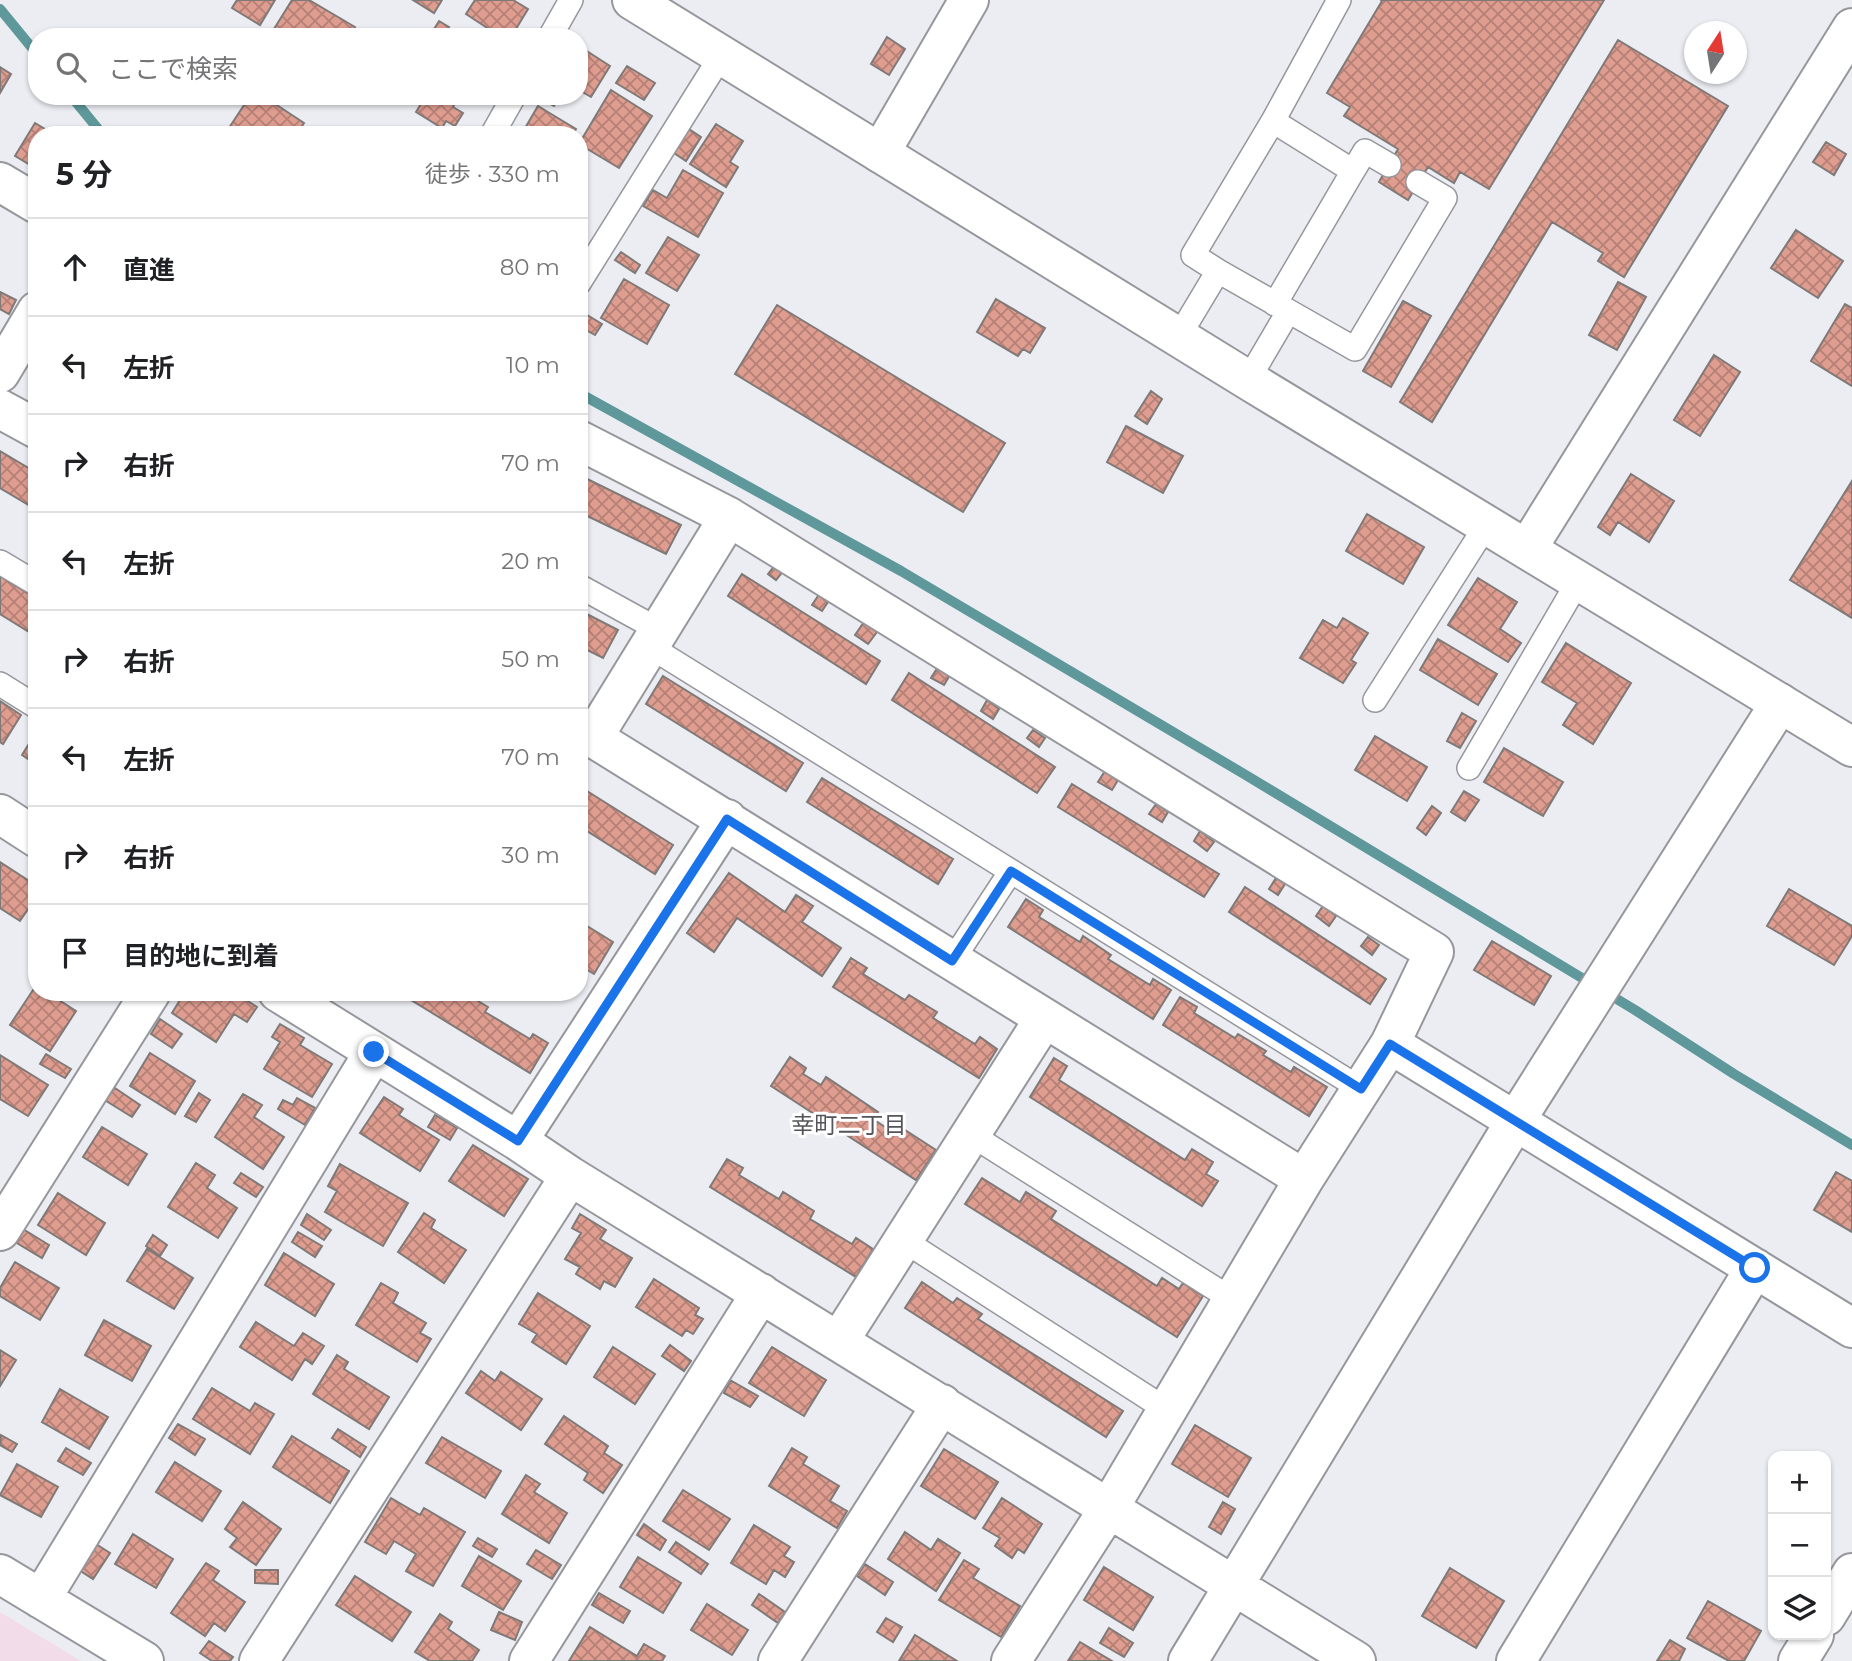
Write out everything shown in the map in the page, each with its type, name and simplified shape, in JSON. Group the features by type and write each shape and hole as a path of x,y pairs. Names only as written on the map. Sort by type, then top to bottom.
{"street":[{"path":"880,153 969,0"},
{"path":"643,3 721,56 1852,747"},
{"path":"1527,549 1852,28"},
{"path":"0,182 28,199"},
{"path":"0,373 28,326"},
{"path":"0,409 28,424"},
{"path":"588,445 729,517 1434,952 1390,1044 1304,1179 1109,1507 1011,1661"},
{"path":"588,729 654,638 729,517"},
{"path":"1188,1661 1516,1120 1780,703"},
{"path":"588,733 1304,1179"},
{"path":"0,814 28,832"},
{"path":"518,1141 727,819"},
{"path":"0,1231 145,1001"},
{"path":"292,1001 570,1176 1356,1661"},
{"path":"839,1341 1044,1019"},
{"path":"1390,1044 1852,1328"},
{"path":"41,1599 374,1052"},
{"path":"259,1661 570,1176"},
{"path":"1517,1661 1755,1268"},
{"path":"529,1661 761,1293"},
{"path":"778,1661 942,1404"},
{"path":"1831,1608 1852,1573"},
{"path":"0,1574 144,1661"},
{"path":"1798,1661 1811,1640"}],"lane":[{"path":"555,28 571,0"},
{"path":"1339,0 1273,121 1193,255 1355,349 1445,198 1418,182"},
{"path":"588,269 721,56"},
{"path":"497,126 509,105"},
{"path":"1273,121 1353,171"},
{"path":"1248,380 1282,308 1365,150 1389,165"},
{"path":"1179,336 1218,271"},
{"path":"1375,701 1487,524"},
{"path":"0,562 28,579"},
{"path":"1469,768 1579,580"},
{"path":"588,592 1011,871 1361,1089"},
{"path":"0,684 28,702"},
{"path":"952,961 1011,871"},
{"path":"970,1134 1233,1300"},
{"path":"904,1240 1167,1410"}],"shaded area":[{"path":"0,1612 81,1661 0,1661"}],"building":[{"path":"237,0 275,0 260,25 232,8"},
{"path":"292,0 309,0 355,27 354,28 275,28"},
{"path":"413,0 442,0 434,13"},
{"path":"475,0 513,0 528,9 516,28 487,28 466,14"},
{"path":"1381,0 1604,0 1489,189 1460,172 1454,183 1428,167 1408,200 1379,182 1398,149 1344,116 1350,107 1327,93"},
{"path":"439,21 449,27 448,28 435,28"},
{"path":"887,37 905,49 889,75 871,64"},
{"path":"1618,40 1684,80 1684,84 1691,84 1728,106 1624,277 1598,261 1603,253 1552,222 1432,422 1400,402"},
{"path":"588,52 610,66 591,97 588,95"},
{"path":"627,66 655,83 644,100 616,83"},
{"path":"0,67 11,74 0,93"},
{"path":"611,90 652,116 619,168 588,149 588,129"},
{"path":"244,105 277,105 304,123 302,126 230,126"},
{"path":"420,105 454,105 453,107 463,113 455,126 446,121 443,126 439,126 416,112"},
{"path":"538,106 571,126 526,126"},
{"path":"716,124 743,141 730,162 738,167 726,187 690,164"},
{"path":"689,129 701,137 686,161 674,153"},
{"path":"28,135 28,164 15,156"},
{"path":"1826,142 1846,154 1834,175 1813,162"},
{"path":"683,170 723,193 698,237 643,206 653,190 667,198"},
{"path":"1796,230 1843,261 1818,298 1771,268"},
{"path":"668,237 699,255 677,291 646,273"},
{"path":"621,252 640,265 635,273 615,260"},
{"path":"624,279 669,305 647,344 601,318"},
{"path":"1618,282 1646,297 1617,350 1589,335"},
{"path":"0,292 16,300 9,314 0,309"},
{"path":"996,299 1045,328 1030,353 1023,349 1018,356 977,332"},
{"path":"1403,301 1431,316 1391,387 1363,371"},
{"path":"1845,304 1852,308 1852,386 1811,361"},
{"path":"777,305 1005,443 963,512 735,374"},
{"path":"588,315 602,324 595,335 588,331"},
{"path":"1714,355 1740,372 1700,436 1674,420"},
{"path":"1151,391 1162,399 1147,424 1135,416"},
{"path":"1126,426 1183,456 1163,493 1107,462"},
{"path":"0,451 28,468 28,505 0,488"},
{"path":"1631,474 1674,501 1649,542 1618,522 1610,535 1598,527"},
{"path":"588,479 681,525 666,554 588,516"},
{"path":"1852,481 1852,618 1790,580"},
{"path":"1367,514 1424,547 1403,584 1346,551"},
{"path":"776,564 784,570 776,580 768,574"},
{"path":"742,574 880,661 866,684 728,596"},
{"path":"0,576 28,593 28,631 0,614"},
{"path":"1478,578 1517,602 1500,629 1521,643 1508,662 1448,625"},
{"path":"820,593 830,599 822,611 812,605"},
{"path":"588,615 618,630 603,658 588,650"},
{"path":"1343,618 1368,633 1351,660 1356,663 1343,683 1300,658 1323,620 1337,628"},
{"path":"864,622 877,632 868,644 855,635"},
{"path":"1438,639 1497,674 1478,705 1420,670"},
{"path":"1566,643 1631,683 1593,744 1563,725 1577,703 1542,682"},
{"path":"938,667 950,675 944,685 931,678"},
{"path":"909,673 1055,767 1037,793 892,700"},
{"path":"663,676 803,763 786,791 646,704"},
{"path":"987,700 999,709 993,719 981,711"},
{"path":"0,701 21,715 3,744 0,742"},
{"path":"1462,713 1476,721 1460,748 1447,741"},
{"path":"1033,730 1045,738 1039,747 1027,738"},
{"path":"1375,736 1427,767 1407,801 1355,770"},
{"path":"28,745 28,759 22,755"},
{"path":"1504,748 1563,782 1543,816 1484,782"},
{"path":"1105,771 1118,780 1112,790 1098,782"},
{"path":"822,778 953,859 938,884 807,802"},
{"path":"1072,784 1219,874 1204,897 1058,807"},
{"path":"1464,791 1479,800 1465,821 1451,812"},
{"path":"588,792 673,845 655,874 588,832"},
{"path":"1156,804 1168,812 1162,822 1149,814"},
{"path":"1432,806 1441,813 1426,835 1417,828"},
{"path":"1200,831 1214,842 1207,851 1194,841"},
{"path":"0,862 28,880 28,909 20,921 0,908"},
{"path":"729,873 785,912 796,895 813,906 802,922 841,948 822,976 737,918 714,952 687,933"},
{"path":"1276,878 1285,884 1278,895 1269,889"},
{"path":"1245,887 1386,979 1370,1004 1229,912"},
{"path":"1789,889 1852,926 1852,936 1834,965 1767,926"},
{"path":"1026,899 1043,910 1039,917 1080,942 1083,936 1111,955 1108,959 1150,985 1153,979 1171,990 1153,1019 1008,927"},
{"path":"1323,906 1336,916 1329,926 1316,916"},
{"path":"588,927 613,942 594,974 588,970"},
{"path":"1368,937 1379,945 1372,955 1361,946"},
{"path":"1492,941 1551,976 1534,1005 1474,970"},
{"path":"851,958 867,968 863,974 905,1000 909,995 937,1012 933,1018 975,1044 980,1037 997,1049 979,1078 833,987"},
{"path":"1180,997 1197,1007 1194,1013 1235,1038 1238,1034 1266,1051 1263,1055 1291,1072 1294,1067 1327,1087 1309,1116 1163,1025"},
{"path":"28,998 28,1001 61,1001 76,1011 50,1051 10,1025"},
{"path":"179,1001 248,1001 257,1007 247,1022 234,1014 216,1042 172,1013"},
{"path":"413,1001 478,1001 488,1007 485,1012 530,1039 533,1034 548,1043 530,1073"},
{"path":"160,1019 182,1034 172,1048 151,1034"},
{"path":"280,1024 304,1038 300,1045 332,1064 312,1097 264,1069 280,1042 272,1037"},
{"path":"150,1053 195,1081 175,1114 130,1086"},
{"path":"46,1054 71,1069 65,1078 40,1064"},
{"path":"0,1055 48,1085 28,1116 0,1099"},
{"path":"790,1057 806,1068 803,1074 821,1085 826,1077 878,1112 873,1119 894,1133 899,1126 936,1150 916,1180 771,1086"},
{"path":"1054,1058 1067,1066 1059,1080 1185,1160 1192,1149 1213,1162 1206,1174 1218,1181 1202,1206 1030,1097"},
{"path":"112,1086 140,1105 132,1117 103,1099"},
{"path":"199,1093 210,1100 196,1122 185,1116"},
{"path":"243,1094 262,1105 254,1117 284,1137 263,1169 215,1137"},
{"path":"384,1097 403,1109 399,1115 439,1140 420,1171 360,1133"},
{"path":"297,1098 315,1108 305,1125 278,1109 283,1100 293,1105"},
{"path":"435,1115 457,1128 450,1140 428,1127"},
{"path":"102,1127 147,1154 128,1185 83,1157"},
{"path":"473,1145 528,1179 504,1216 449,1181"},
{"path":"727,1159 743,1168 739,1175 779,1199 783,1192 814,1211 810,1219 852,1244 856,1238 873,1249 856,1277 710,1187"},
{"path":"196,1163 215,1175 207,1188 237,1208 218,1238 168,1207"},
{"path":"340,1164 408,1203 383,1246 325,1212 337,1191 328,1186"},
{"path":"1836,1172 1852,1181 1852,1232 1814,1210"},
{"path":"241,1173 263,1187 256,1197 234,1183"},
{"path":"982,1178 1020,1202 1026,1192 1056,1211 1051,1219 1157,1286 1162,1278 1179,1289 1183,1283 1203,1296 1177,1337 965,1204"},
{"path":"58,1193 105,1223 86,1255 38,1225"},
{"path":"424,1213 435,1220 431,1228 466,1250 444,1283 398,1252"},
{"path":"307,1214 331,1230 324,1240 301,1225"},
{"path":"580,1214 606,1230 600,1239 632,1258 615,1287 604,1281 600,1289 576,1274 580,1267 565,1259 581,1233 572,1228"},
{"path":"23,1229 49,1245 42,1258 15,1242"},
{"path":"298,1232 322,1246 315,1257 292,1242"},
{"path":"153,1235 167,1245 160,1256 146,1246"},
{"path":"147,1249 193,1278 174,1309 127,1281"},
{"path":"284,1253 334,1284 315,1316 265,1285"},
{"path":"15,1262 59,1288 40,1320 0,1296 0,1288"},
{"path":"654,1279 699,1308 695,1315 703,1319 693,1334 686,1330 682,1336 636,1307"},
{"path":"922,1282 953,1303 957,1298 982,1314 978,1319 1123,1411 1106,1437 905,1308"},
{"path":"381,1283 398,1293 393,1303 426,1323 420,1333 431,1339 417,1362 356,1325"},
{"path":"538,1293 590,1326 566,1364 532,1342 537,1334 519,1324"},
{"path":"104,1320 151,1346 132,1381 85,1355"},
{"path":"256,1322 294,1346 303,1333 324,1346 312,1364 305,1359 292,1380 240,1347"},
{"path":"670,1345 691,1361 684,1371 662,1356"},
{"path":"613,1347 655,1374 635,1404 594,1377"},
{"path":"772,1347 826,1380 804,1416 749,1383"},
{"path":"0,1350 16,1360 0,1386"},
{"path":"337,1355 348,1362 344,1369 389,1397 369,1429 313,1394"},
{"path":"481,1371 495,1381 501,1372 542,1399 521,1430 466,1393"},
{"path":"730,1380 758,1396 750,1407 724,1393"},
{"path":"212,1388 250,1411 255,1403 274,1414 250,1454 193,1419"},
{"path":"60,1389 108,1417 89,1449 42,1422"},
{"path":"564,1416 608,1446 604,1453 622,1465 603,1493 584,1480 588,1473 545,1444"},
{"path":"178,1424 205,1439 195,1455 169,1438"},
{"path":"1195,1425 1251,1458 1228,1497 1172,1464"},
{"path":"338,1429 366,1447 360,1457 332,1438"},
{"path":"1,1435 17,1444 12,1452 0,1445"},
{"path":"292,1436 349,1471 330,1503 273,1467"},
{"path":"442,1437 501,1471 485,1498 426,1463"},
{"path":"66,1448 91,1463 83,1475 58,1461"},
{"path":"792,1448 807,1457 803,1464 839,1486 830,1501 847,1511 837,1528 769,1486"},
{"path":"944,1449 998,1482 975,1519 921,1486"},
{"path":"175,1462 221,1491 202,1521 156,1492"},
{"path":"17,1464 58,1487 41,1517 0,1495"},
{"path":"526,1475 540,1484 534,1492 567,1513 549,1543 502,1514"},
{"path":"683,1490 730,1519 709,1550 663,1521"},
{"path":"391,1498 420,1515 424,1508 465,1532 433,1586 406,1571 416,1554 394,1541 386,1554 365,1542"},
{"path":"1002,1498 1042,1524 1024,1553 1018,1549 1012,1558 995,1546 1000,1538 983,1528"},
{"path":"243,1502 281,1529 256,1565 230,1547 237,1538 225,1529"},
{"path":"1223,1502 1235,1509 1221,1534 1209,1527"},
{"path":"644,1524 666,1540 660,1550 637,1535"},
{"path":"754,1525 790,1547 784,1556 794,1562 785,1577 774,1570 766,1584 731,1563"},
{"path":"905,1532 931,1550 938,1539 960,1553 936,1591 888,1559"},
{"path":"133,1534 173,1559 156,1588 115,1564"},
{"path":"478,1538 497,1549 492,1557 473,1546"},
{"path":"676,1542 708,1564 701,1574 669,1552"},
{"path":"96,1544 110,1553 93,1579 79,1570"},
{"path":"536,1550 561,1565 552,1579 527,1564"},
{"path":"479,1556 521,1581 503,1610 462,1586"},
{"path":"638,1557 681,1583 663,1613 620,1587"},
{"path":"964,1560 979,1569 973,1578 1020,1606 1001,1637 939,1600"},
{"path":"206,1563 219,1571 213,1580 245,1602 225,1631 214,1623 205,1636 171,1613"},
{"path":"865,1564 893,1582 885,1595 857,1576"},
{"path":"1104,1567 1153,1597 1133,1630 1084,1600"},
{"path":"1450,1568 1504,1601 1476,1648 1422,1616"},
{"path":"255,1570 278,1570 278,1584 255,1583"},
{"path":"355,1576 411,1612 392,1641 336,1605"},
{"path":"599,1593 630,1611 623,1623 592,1605"},
{"path":"759,1594 785,1612 778,1623 752,1605"},
{"path":"1708,1601 1761,1631 1744,1661 1729,1661 1687,1638"},
{"path":"707,1604 748,1630 732,1655 691,1630"},
{"path":"499,1612 522,1622 515,1640 491,1630"},
{"path":"440,1614 452,1622 448,1629 479,1650 472,1661 430,1661 415,1652"},
{"path":"886,1618 902,1627 893,1642 877,1632"},
{"path":"590,1627 637,1656 644,1644 665,1656 662,1661 569,1661"},
{"path":"1109,1628 1133,1643 1124,1657 1100,1643"},
{"path":"915,1635 957,1661 899,1661"},
{"path":"1670,1640 1685,1649 1679,1661 1657,1661"},
{"path":"209,1641 233,1657 230,1661 212,1661 200,1653"},
{"path":"1080,1642 1112,1661 1068,1661"}],"waterway":[{"path":"0,9 28,43"},
{"path":"78,105 96,126"},
{"path":"588,398 901,571 1244,774 1635,1010 1852,1145"}],"district":[{"name":"幸町二丁目","path":"849,1125"}],"route":[{"path":"374,1052 518,1141 727,819 952,961 1011,871 1361,1089 1390,1044 1755,1268"}]}
